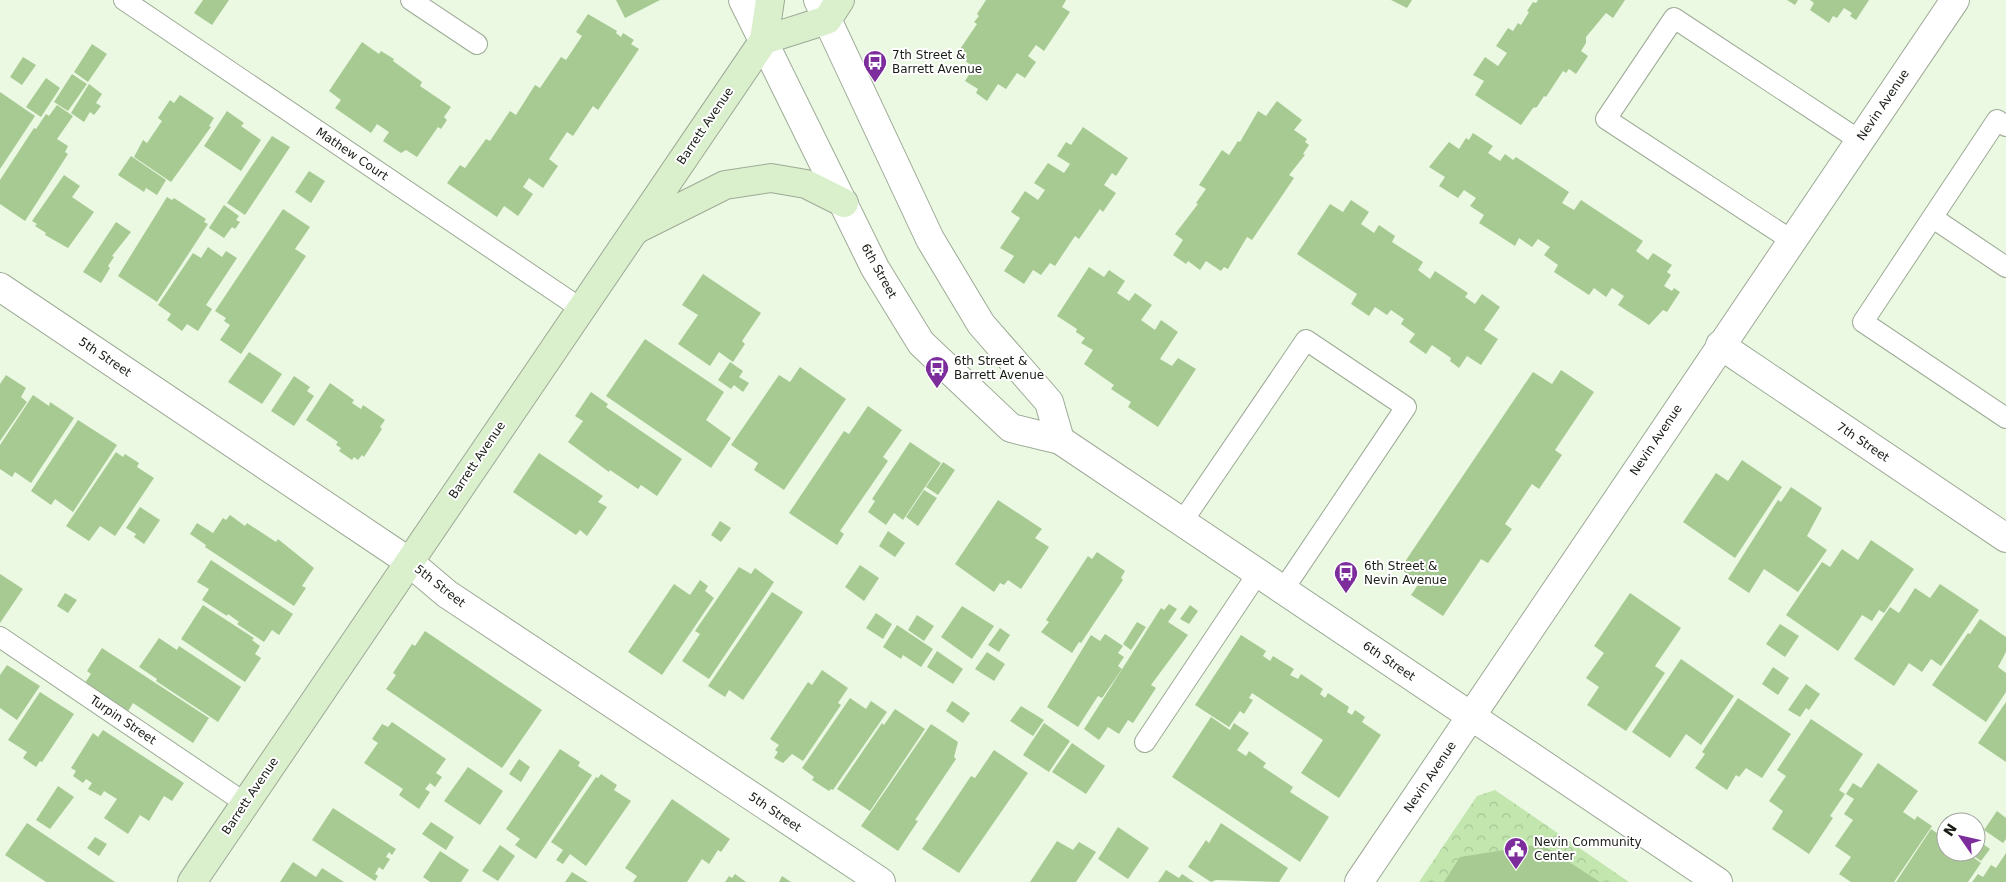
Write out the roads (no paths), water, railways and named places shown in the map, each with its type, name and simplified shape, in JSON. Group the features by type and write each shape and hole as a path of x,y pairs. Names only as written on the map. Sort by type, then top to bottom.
{"main road":[{"name":"Barrett Avenue","path":"192,882 408,561 764,40 770,0"},
{"path":"764,40 828,7"},
{"path":"634,230 725,185 771,178 806,184 844,203"}],"street":[{"path":"743,0 764,40"},
{"name":"Nevin Avenue","path":"1359,882 1720,345 1955,0"},
{"path":"828,7 930,239 981,324 1049,402 1060,440"},
{"name":"6th Street","path":"764,40 875,268 921,342 1011,428 1060,440 1718,882"},
{"name":"5th Street","path":"0,287 408,561 447,594 881,882"},
{"name":"7th Street","path":"1720,345 2006,538"}],"lane":[{"name":"Mathew Court","path":"124,0 580,308"},
{"path":"411,0 477,44"},
{"path":"1791,240 1606,119 1674,18 1859,140"},
{"path":"2006,126 1997,120 1863,322 2006,418"},
{"path":"1932,218 2006,267"},
{"path":"1182,522 1306,340 1314,345 1406,407 1283,590"},
{"path":"1145,742 1258,573"},
{"name":"Turpin Street","path":"0,637 245,803"}],"place":[{"name":"7th Street & Barrett Avenue","path":"875,83"},
{"name":"6th Street & Barrett Avenue","path":"937,389"},
{"name":"6th Street & Nevin Avenue","path":"1346,594"},
{"name":"Nevin Community Center","path":"1516,870"}]}
